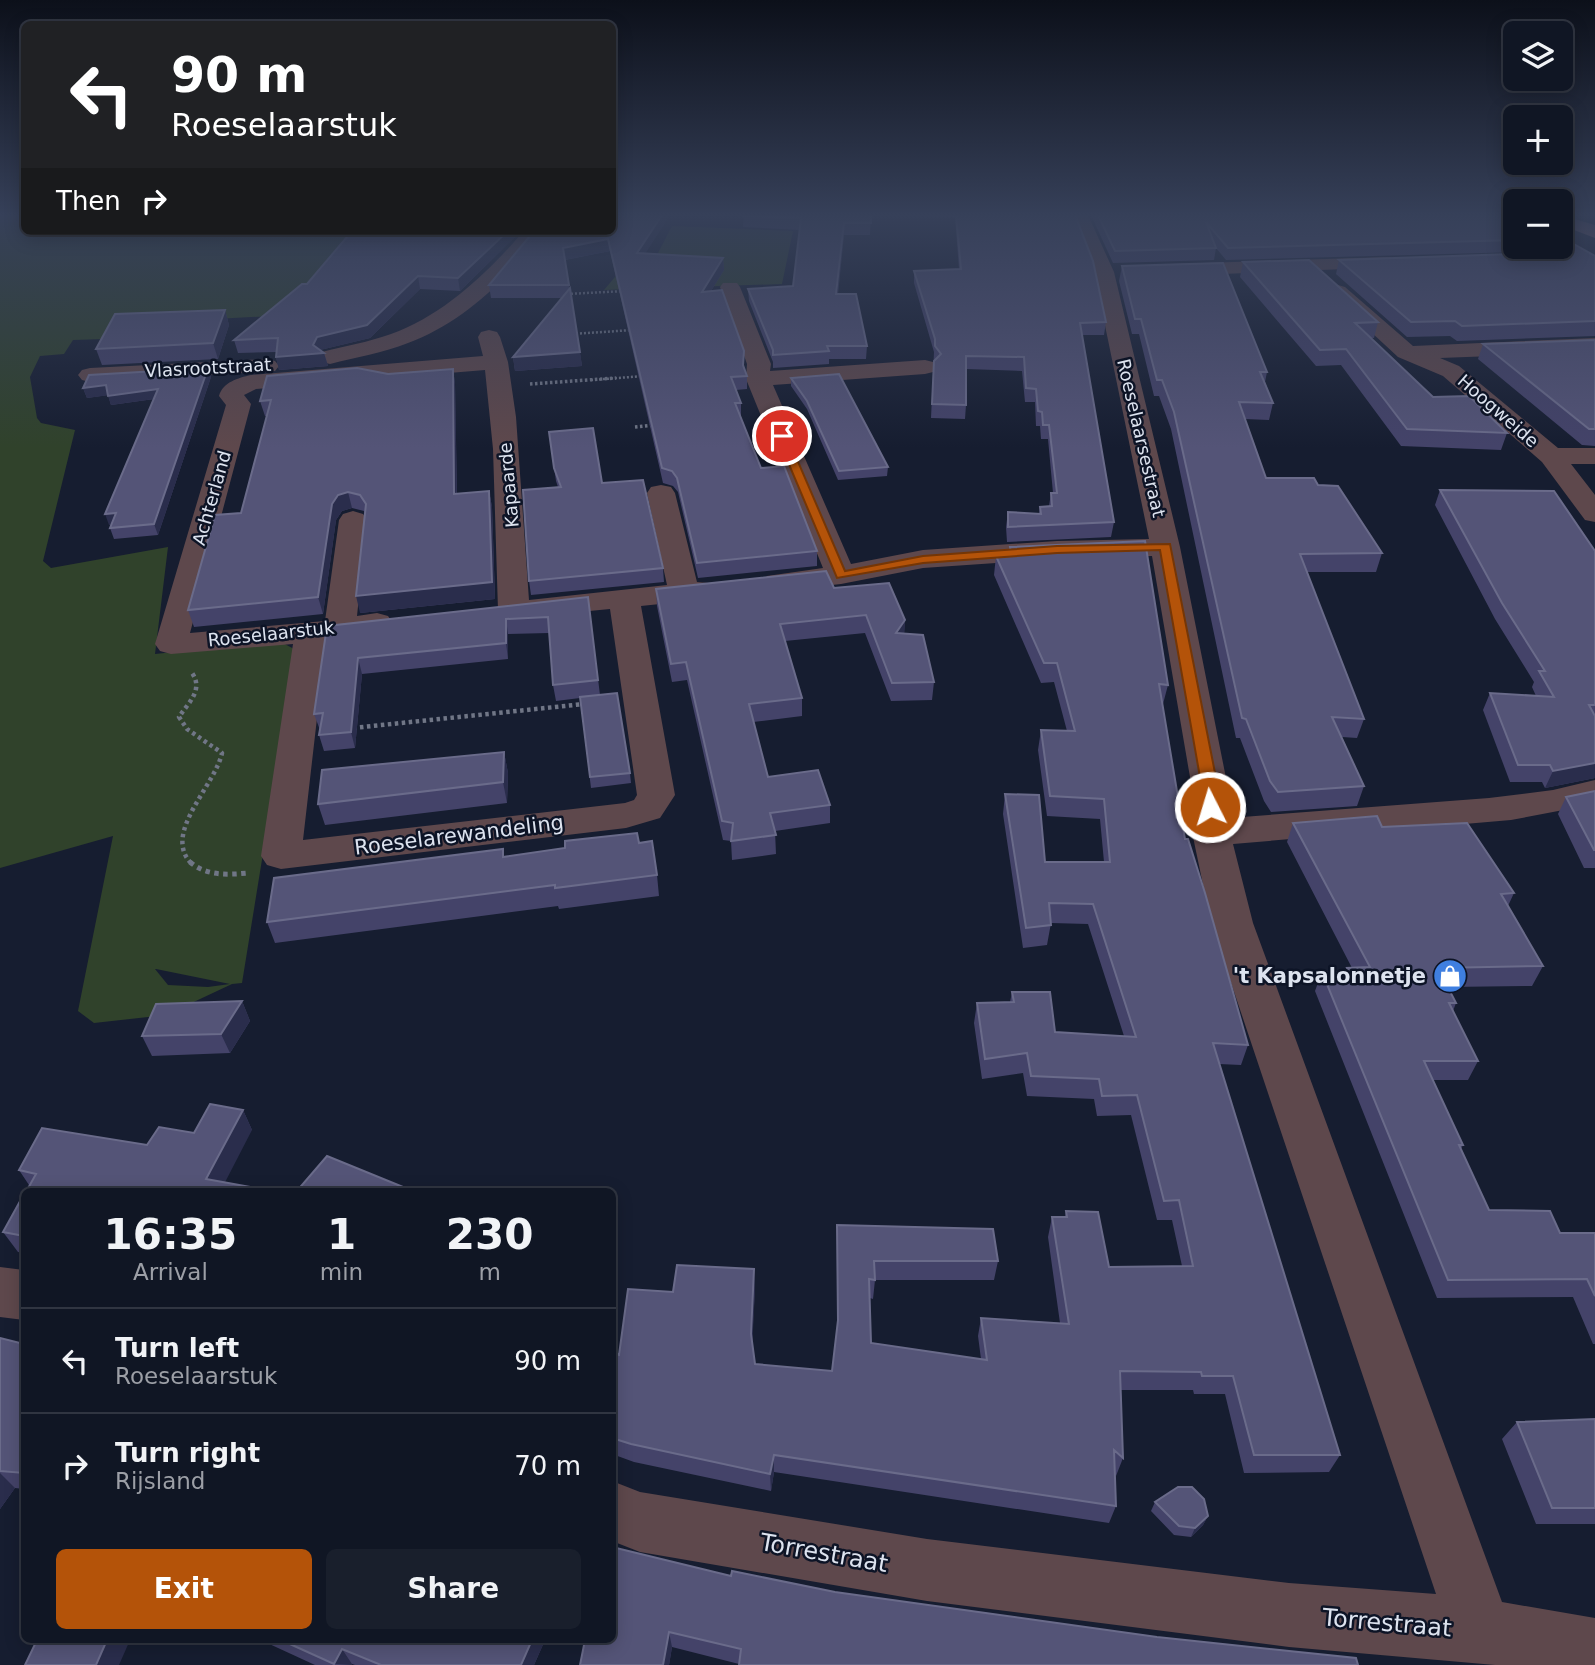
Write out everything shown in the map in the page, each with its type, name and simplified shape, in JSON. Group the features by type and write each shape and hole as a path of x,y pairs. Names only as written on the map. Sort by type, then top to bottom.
{"street":[{"name":"Vlasrootstraat","path":"90,375 172,369 254,374 409,335 466,301 475,293"},
{"path":"732,293 759,364 758,379 841,575"},
{"name":"Roeselaarsestraat","path":"1115,293 1166,547 1209,783 1211,832 1232,923 1252,979"},
{"name":"Hoogweide","path":"1341,293 1406,352 1451,371 1551,456 1595,514"},
{"name":"Hoogweide","path":"1406,352 1595,345"},
{"path":"254,374 496,362"},
{"name":"Kapaarde","path":"496,362 514,535 501,611 624,599"},
{"path":"758,379 925,367"},
{"name":"Achterland","path":"171,644 239,404 231,396 232,391 254,374"},
{"name":"Hoogweide","path":"1551,456 1595,456"},
{"path":"661,493 684,593"},
{"path":"281,856 296,734 353,520"},
{"path":"624,599 841,575 923,559 1057,550 1166,547"},
{"name":"Roeselarewandeling","path":"281,856 626,815 647,809 656,796 624,599"},
{"name":"Roeselaarstuk","path":"171,644 407,620"},
{"path":"1211,832 1284,829 1477,811 1549,803 1595,792"},
{"name":"Torrestraat","path":"616,1513 640,1522 927,1570 1289,1615 1480,1630 1252,979"},
{"path":"0,1292 21,1296"},
{"path":"1480,1630 1595,1651"}],"path":[{"path":"559,294 587,293"},
{"path":"568,335 635,330"},
{"path":"496,362 649,375"},
{"path":"635,427 663,425"},
{"path":"171,644 163,651 163,656 199,680 199,688 179,717 183,727 215,745 222,753 222,764 215,779 186,821 180,838 183,853 189,862 199,868 225,875 260,872 281,856"},
{"path":"296,734 639,698"}],"green space":[{"path":"0,293 317,293 289,315 196,320 105,339 73,340 64,354 40,356 30,377 37,418 41,423 75,430 43,561 51,568 168,547 155,654 279,641 296,650 242,983 232,984 166,1015 94,1023 78,1011 113,836 0,868","holes":["155,969 230,984 208,987 168,985"]}],"building":[{"path":"291,293 401,293 367,325 317,337 313,345 324,353 276,357 278,338 234,340"},
{"path":"566,293 571,293 580,352 513,357"},
{"path":"621,293 723,293 744,351 743,365 747,376 731,377 741,403 735,403 761,468 784,466 817,551 697,563 677,478 672,471 662,468"},
{"path":"750,293 856,294 867,346 827,346 829,351 773,355"},
{"path":"921,293 1100,293 1106,322 1080,323 1114,522 1008,527 1008,512 1041,514 1040,507 1052,506 1051,493 1057,493 1049,425 1043,425 1042,412 1038,411 1036,389 1026,388 1024,357 966,356 966,405 932,404 934,361 941,354 935,346"},
{"path":"1129,293 1235,293 1267,372 1260,372 1273,403 1239,402 1266,478 1314,478 1318,485 1338,486 1382,553 1300,554 1364,719 1332,717 1364,786 1278,792 1270,781 1246,719 1242,718 1174,412 1162,380 1157,380 1141,319 1135,319"},
{"path":"1270,293 1345,293 1378,322 1355,323 1433,397 1469,396 1507,433 1407,429 1346,349 1320,350"},
{"path":"1377,293 1595,293 1595,321 1462,326 1455,321 1411,322"},
{"path":"225,310 213,343 96,349 115,314"},
{"path":"1595,340 1595,429 1589,429 1483,344"},
{"path":"208,368 154,524 110,528 116,513 105,514 158,389 108,396 106,385 83,388 89,375"},
{"path":"357,368 388,374 453,369 454,494 489,491 492,582 356,596 366,504 360,495 348,492 338,495 332,504 318,597 188,610 215,515 241,513 271,400 260,401 267,376"},
{"path":"839,374 888,467 839,471 807,401 791,378"},
{"path":"593,428 602,483 643,480 663,568 529,581 523,490 561,487 554,468 549,432"},
{"path":"1440,490 1554,491 1595,551 1595,705 1589,705 1595,716 1595,763 1553,771 1550,765 1518,765 1490,693 1554,697 1539,671 1545,671 1502,603"},
{"path":"1145,541 1168,685 1159,684 1185,839 1188,839 1205,893 1248,1045 1213,1043 1340,1455 1254,1455 1233,1376 1202,1376 1201,1372 1120,1371 1123,1458 1114,1450 1116,1506 774,1455 770,1474 616,1439 616,1354 619,1355 628,1289 673,1292 677,1265 754,1269 751,1334 755,1364 832,1371 838,1320 837,1225 993,1229 998,1261 874,1261 875,1280 869,1279 871,1343 987,1360 981,1318 1069,1324 1052,1217 1067,1217 1066,1211 1098,1212 1109,1267 1193,1266 1179,1200 1164,1201 1137,1095 1102,1096 1099,1079 1031,1076 1027,1053 985,1059 977,1003 1014,1002 1012,992 1050,992 1055,1032 1136,1037 1093,904 1049,903 1051,925 1026,928 1005,794 1039,795 1045,862 1110,862 1104,799 1050,796 1041,730 1075,731 1057,663 1044,663 996,556 1011,554 1010,547"},
{"path":"826,571 834,588 889,583 905,620 896,633 923,635 934,682 892,683 866,615 780,624 802,698 749,704 768,777 818,770 830,805 770,813 776,835 731,841 733,823 722,821 686,662 671,664 656,589"},
{"path":"588,597 598,680 553,685 548,617 506,619 506,643 358,658 351,732 319,735 323,713 314,714 327,626"},
{"path":"617,693 630,773 590,777 580,697"},
{"path":"504,752 503,782 318,804 322,770"},
{"path":"1595,791 1595,850 1594,850 1566,797"},
{"path":"1377,816 1382,827 1467,823 1514,893 1501,894 1543,966 1438,968 1456,1003 1449,1003 1478,1061 1424,1061 1463,1145 1459,1145 1489,1210 1550,1211 1560,1233 1595,1233 1595,1296 1587,1279 1448,1280 1322,972 1349,972 1347,968 1370,967 1293,823"},
{"path":"637,833 639,843 652,841 657,875 555,888 555,885 267,922 274,878 503,849 503,857 565,848 565,841"},
{"path":"242,1001 221,1034 142,1036 156,1004"},
{"path":"210,1104 243,1110 206,1179 257,1188 28,1188 36,1174 19,1170 42,1128 147,1145 159,1127 194,1133"},
{"path":"327,1156 406,1188 299,1188"},
{"path":"21,1199 21,1235 3,1232"},
{"path":"0,1338 21,1343 21,1473 0,1471"},
{"path":"1595,1419 1595,1508 1552,1508 1517,1422"},
{"path":"1178,1487 1192,1487 1204,1499 1208,1516 1195,1528 1179,1526 1155,1502"},
{"path":"616,1548 731,1576 732,1571 835,1592 1157,1637 1356,1658 1358,1665 739,1665 741,1649 669,1632 663,1665 580,1665 584,1643 616,1643"},
{"path":"36,1643 106,1643 96,1665 25,1665"},
{"path":"288,1643 531,1643 521,1665 381,1665 342,1649 334,1664"}],"place":[{"name":"'t Kapsalonnetje","path":"1450,976"}],"route":[{"path":"782,436 841,575 923,559 1057,550 1166,547 1209,783 1210,807"}]}
